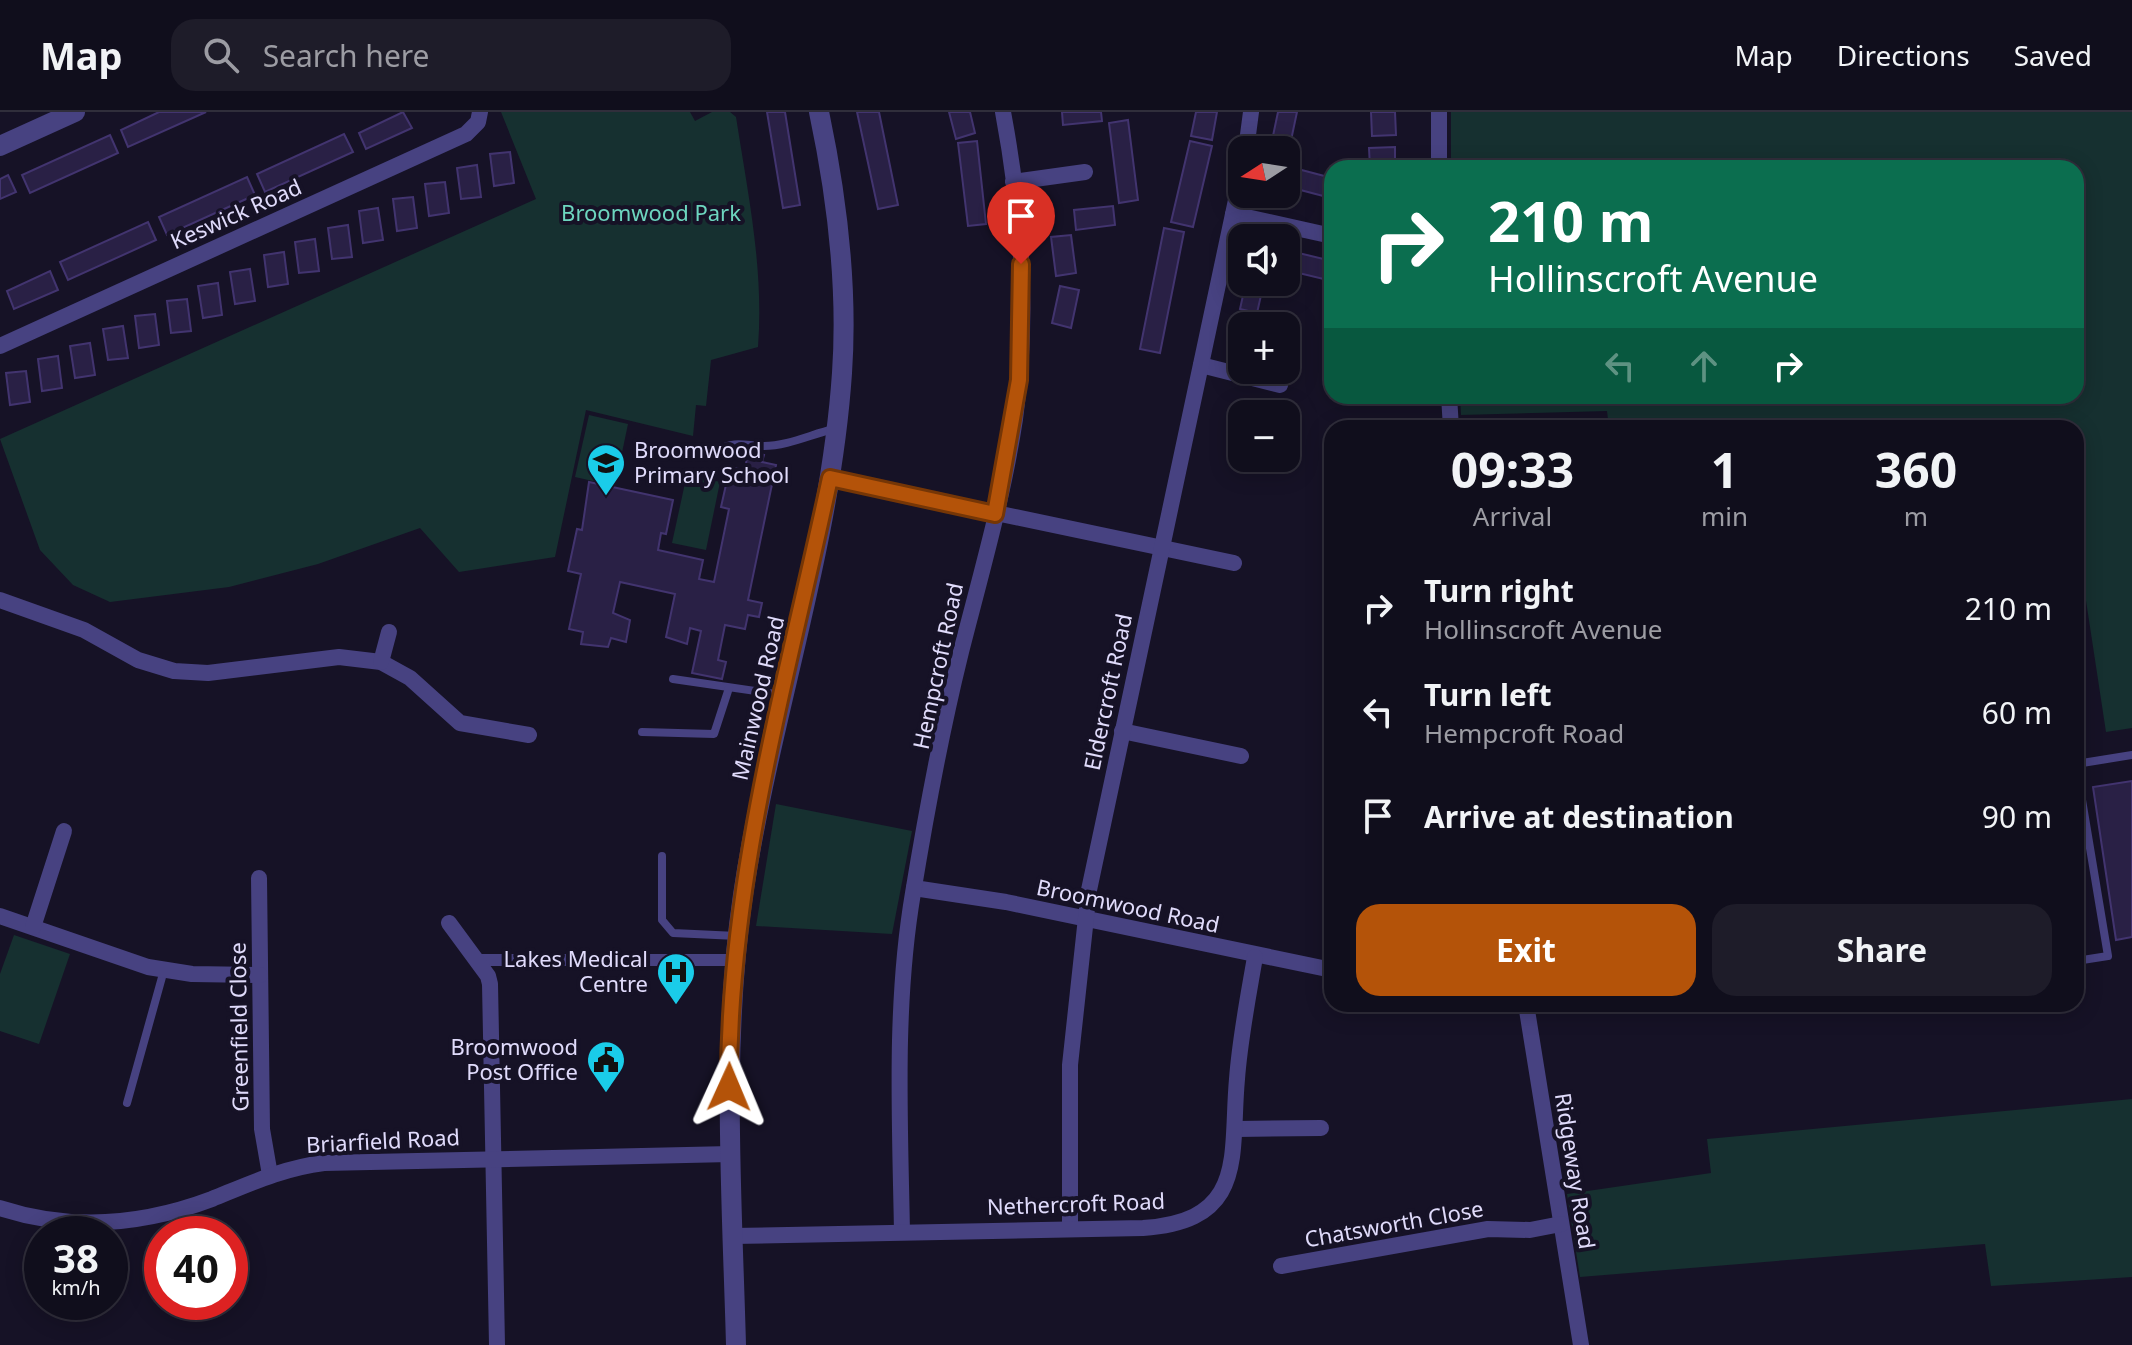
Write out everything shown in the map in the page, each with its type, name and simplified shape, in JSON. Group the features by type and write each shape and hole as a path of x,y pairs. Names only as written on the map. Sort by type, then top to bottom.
{"street":[{"path":"0,146 75,112"},
{"name":"Keswick Road","path":"0,346 466,134 478,122 480,112"},
{"name":"Mainwood Road","path":"736,1345 729,1059 737,937 760,799 830,478 842,372 838,219 819,112"},
{"name":"Hempcroft Road","path":"902,1232 902,999 914,888 959,661 1015,419 1022,343 1021,264 1003,112"},
{"path":"1248,136 1251,112"},
{"path":"1439,112 1439,160"},
{"path":"1013,182 1087,172"},
{"name":"Eldercroft Road","path":"1070,1229 1070,1065 1085,918 1234,208"},
{"path":"1233,214 1324,234"},
{"path":"1201,365 1283,385"},
{"path":"830,478 1238,564"},
{"path":"0,600 84,630 138,660 184,673 221,672 323,657 353,657 381,662 410,678 460,723 495,739 529,735"},
{"path":"381,662 389,632"},
{"path":"1122,731 1243,758"},
{"path":"33,927 64,831"},
{"name":"Greenfield Close","path":"259,876 262,1129 270,1175"},
{"name":"Broomwood Road","path":"914,888 1085,918 1255,957 1324,969"},
{"path":"0,916 164,970 260,975"},
{"path":"449,923 490,984 497,1345"},
{"name":"Nethercroft Road","path":"732,1236 1156,1227 1193,1216 1215,1197 1228,1178 1235,1156 1237,1075 1255,957"},
{"path":"476,960 735,960"},
{"name":"Ridgeway Road","path":"1527,1012 1581,1345"},
{"path":"1237,1129 1323,1128"},
{"name":"Briarfield Road","path":"0,1208 74,1223 118,1222 193,1206 270,1175 338,1161 731,1154"},
{"name":"Chatsworth Close","path":"1281,1266 1488,1229 1530,1230 1561,1224"}],"lane":[{"path":"719,450 738,443 760,446 783,443 836,429"},
{"path":"673,679 783,695"},
{"path":"642,732 714,734 729,688"},
{"path":"2084,763 2132,755"},
{"path":"2084,812 2108,956 2084,960"},
{"path":"662,856 662,920 667,929 673,933 737,937"},
{"path":"127,1103 164,970"}],"green space":[{"name":"Broomwood Park","path":"501,112 690,112 695,121 712,112 730,112 736,117 757,260 758,347 711,360 706,406 696,405 693,436 586,410 555,557 459,572 420,528 318,564 229,587 110,602 73,585 40,550 0,439 536,199"},
{"path":"1451,112 2132,112 2132,728 2106,732 2084,588 2084,420 1608,420 1607,411 1461,415 1460,404 2084,404 2084,160 1451,160"},
{"path":"589,415 628,424 615,486 575,477"},
{"path":"687,474 720,482 706,550 672,543"},
{"path":"776,804 912,831 892,934 756,926"},
{"path":"14,935 70,954 39,1044 0,1031 0,974"},
{"path":"2132,1099 2132,1277 1991,1286 1985,1244 1580,1277 1567,1194 1711,1173 1707,1139"}],"building":[{"path":"159,112 206,112 128,147 121,130"},
{"path":"403,112 412,128 366,149 359,133"},
{"path":"767,112 785,112 800,205 783,208"},
{"path":"857,112 879,112 898,205 878,209"},
{"path":"949,112 970,112 975,133 956,139"},
{"path":"1062,112 1101,112 1102,121 1063,125"},
{"path":"1196,112 1217,112 1212,140 1191,136"},
{"path":"1278,112 1297,112 1292,136 1273,136"},
{"path":"1371,112 1395,112 1396,135 1372,136"},
{"path":"1128,120 1138,200 1119,203 1109,123"},
{"path":"344,134 353,152 265,192 257,174"},
{"path":"110,135 118,153 30,193 22,175"},
{"path":"977,141 986,224 968,226 958,143"},
{"path":"1190,141 1212,146 1193,227 1171,222"},
{"path":"1395,147 1395,160 1370,160 1369,148"},
{"path":"510,152 514,183 494,186 490,154"},
{"path":"477,165 481,197 461,199 457,168"},
{"path":"1300,170 1324,176 1324,196 1300,190"},
{"path":"8,175 16,192 0,199 0,179"},
{"path":"247,177 255,195 167,235 159,217"},
{"path":"445,182 449,213 429,216 425,184"},
{"path":"413,197 417,228 397,231 393,199"},
{"path":"1113,206 1115,225 1076,230 1074,210"},
{"path":"378,208 383,240 363,243 359,211"},
{"path":"148,222 156,240 68,280 60,262"},
{"path":"348,225 352,257 332,259 328,228"},
{"path":"1164,228 1184,232 1160,353 1140,349"},
{"path":"1071,235 1076,273 1056,276 1051,237"},
{"path":"315,239 319,271 299,273 295,242"},
{"path":"284,252 288,284 268,287 264,255"},
{"path":"1300,253 1324,259 1324,279 1300,273"},
{"path":"250,269 255,301 235,304 230,272"},
{"path":"50,271 58,290 14,309 7,291"},
{"path":"218,283 222,315 203,318 198,286"},
{"path":"1060,286 1079,290 1071,328 1052,323"},
{"path":"1243,296 1261,296 1257,312 1240,309"},
{"path":"187,299 191,331 171,333 167,301"},
{"path":"155,314 159,345 139,348 135,316"},
{"path":"123,326 128,358 108,360 103,329"},
{"path":"90,343 95,375 75,378 70,346"},
{"path":"58,356 62,388 42,391 38,359"},
{"path":"26,371 30,402 10,405 6,373"},
{"path":"754,452 764,455 762,462 776,465 748,600 762,603 759,617 748,615 745,629 725,625 718,660 726,662 722,679 692,673 701,631 690,628 687,644 666,637 675,594 620,582 613,613 630,620 626,642 611,638 608,647 581,644 583,632 569,629 581,574 568,571 577,529 582,530 589,482 673,500 666,534 661,533 658,550 703,560 699,579 714,582 729,509 721,507 730,467 745,470 747,457 752,458"},
{"path":"2132,781 2132,937 2116,940 2093,787"}],"place":[{"name":"Broomwood Primary School","path":"606,497"},
{"name":"Lakes Medical Centre","path":"676,1006"},
{"name":"Broomwood Post Office","path":"606,1094"}],"route":[{"path":"729,1087 733,986 743,892 760,799 830,478 995,514 1015,419 1022,343 1021,264"}]}
